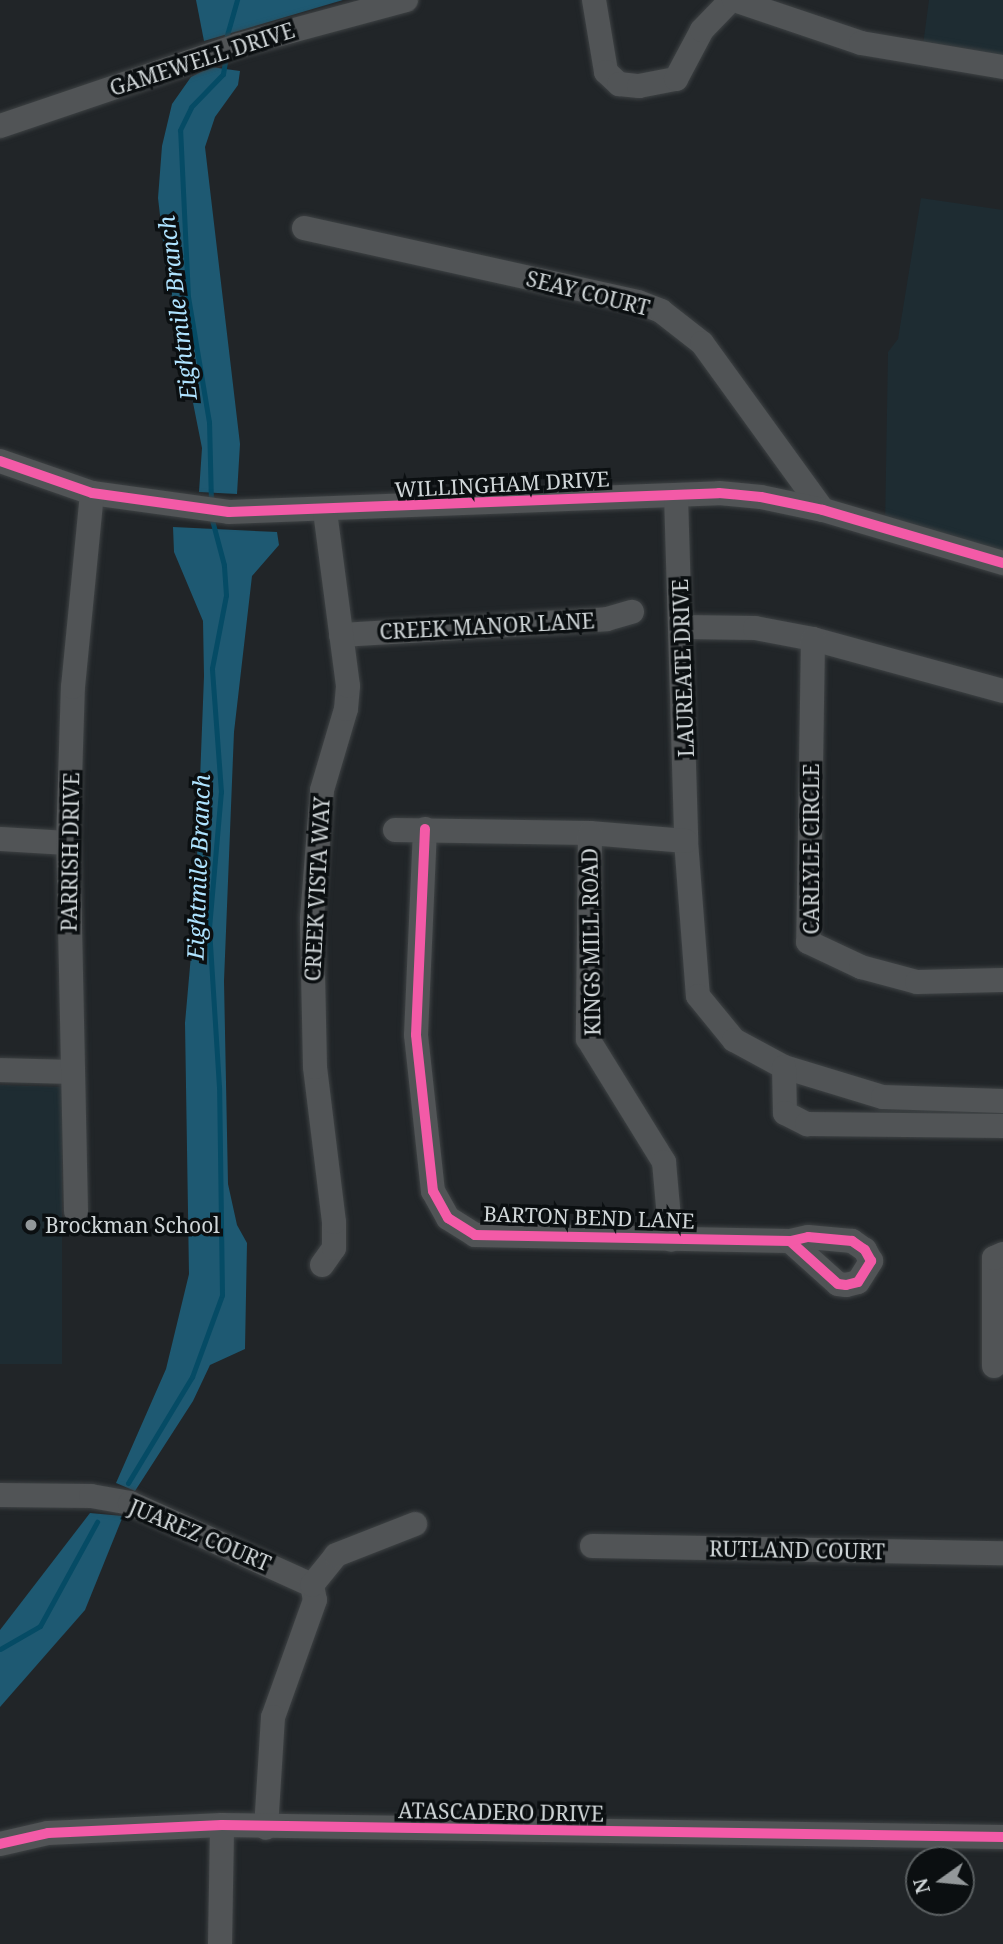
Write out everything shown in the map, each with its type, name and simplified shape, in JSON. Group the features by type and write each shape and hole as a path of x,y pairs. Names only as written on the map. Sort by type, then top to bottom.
{"street":[{"name":"GAMEWELL DRIVE","path":"0,126 239,45 406,0"},
{"path":"594,0 606,72 619,84 639,86 676,79 702,30 733,0 861,43 1003,67"},
{"name":"SEAY COURT","path":"304,228 638,302 661,311 702,343 823,510"},
{"name":"WILLINGHAM DRIVE","path":"0,461 92,493 229,512 324,511 676,495 761,497 823,510 1003,564"},
{"name":"PARRISH DRIVE","path":"76,1212 68,843 74,687 92,493"},
{"name":"LAUREATE DRIVE","path":"676,495 684,626 686,841 698,996 734,1040 784,1067 883,1097 1003,1101"},
{"name":"CREEK VISTA WAY","path":"322,1265 334,1248 334,1222 315,1067 312,918 321,790 347,698 324,511"},
{"name":"CREEK MANOR LANE","path":"341,635 607,619 632,612"},
{"path":"684,626 755,628 813,639 1003,691"},
{"name":"CARLYLE CIRCLE","path":"813,639 808,942 861,967 918,982 1003,980"},
{"path":"395,830 590,833 686,841"},
{"name":"BARTON BEND LANE","path":"425,830 416,1035 433,1191 448,1218 475,1235 790,1241"},
{"name":"KINGS MILL ROAD","path":"590,833 588,1040 664,1162 671,1240"},
{"path":"0,839 68,843"},
{"path":"784,1067 785,1113 807,1124 1003,1126"},
{"path":"0,1070 71,1072"},
{"path":"994,1366 994,1258 1003,1254"},
{"name":"JUAREZ COURT","path":"0,1496 91,1496 130,1503 312,1585"},
{"path":"265,1828 273,1717 314,1600 312,1585 336,1555 415,1524"},
{"name":"RUTLAND COURT","path":"592,1546 1003,1553"},
{"path":"220,1944 222,1825"},
{"name":"ATASCADERO DRIVE","path":"0,1844 48,1833 222,1825 265,1828 1003,1837"}],"shaded area":[{"path":"196,0 343,0 204,41"},
{"path":"929,0 1003,0 1003,58 923,45"},
{"path":"211,67 240,71 238,85 215,117 205,147 240,444 237,494 199,492 202,448 166,267 158,198 162,146 172,104 191,77"},
{"path":"921,198 1003,210 1003,556 885,528 888,352 898,339"},
{"path":"173,527 277,532 279,545 252,576 234,732 224,981 228,1184 237,1225 247,1243 245,1349 210,1365 193,1401 135,1491 116,1483 166,1369 189,1274 185,1023 195,910 204,676 203,621 174,552"},
{"name":"Brockman School","path":"0,1085 62,1087 62,1364 0,1364"},
{"path":"90,1513 123,1516 85,1610 0,1707 0,1630"}],"waterway":[{"name":"Eightmile Branch","path":"225,42 237,0"},
{"name":"Eightmile Branch","path":"211,503 209,422 188,297 180,130 191,107 223,74 226,55"},
{"name":"Eightmile Branch","path":"128,1483 192,1377 222,1295 219,1087 209,928 221,792 212,668 226,595 224,565 211,516"},
{"name":"Eightmile Branch","path":"0,1649 40,1626 97,1522"}],"cycle path":[{"path":"0,461 92,493 229,512 719,493 761,497 823,510 1003,563"},
{"path":"425,829 416,1035 433,1191 448,1218 475,1235 790,1241 838,1284 846,1285 858,1282 871,1261 865,1250 852,1241 808,1237 790,1241"},
{"path":"0,1844 48,1833 222,1825 1003,1837"}],"place":[{"name":"Brockman School","path":"31,1225"}]}
